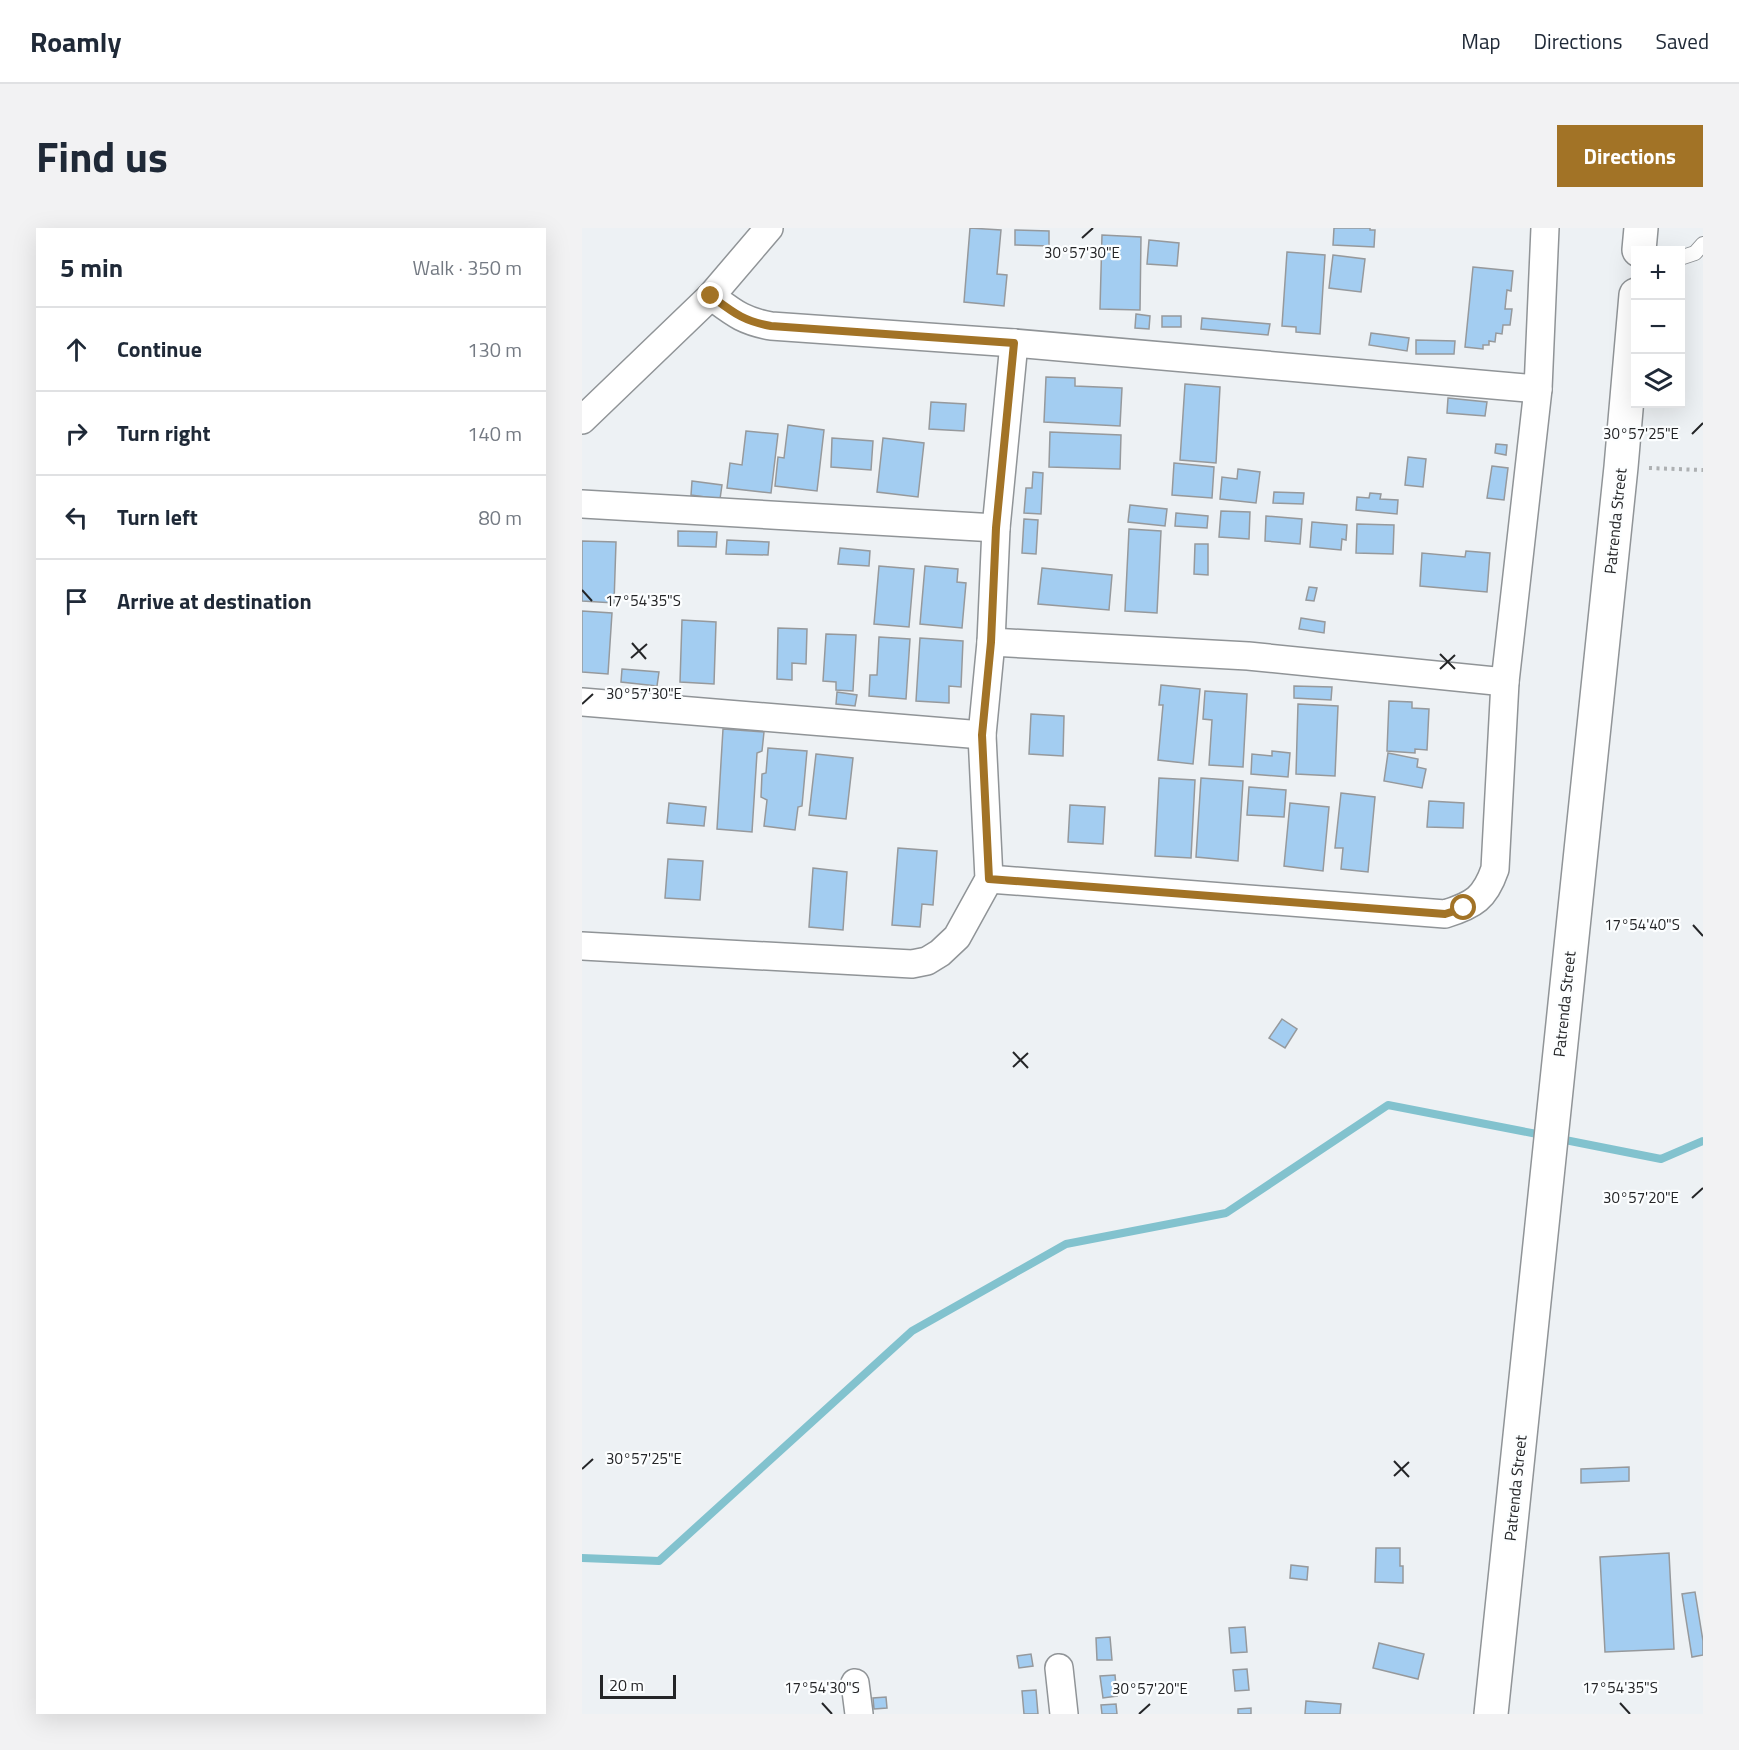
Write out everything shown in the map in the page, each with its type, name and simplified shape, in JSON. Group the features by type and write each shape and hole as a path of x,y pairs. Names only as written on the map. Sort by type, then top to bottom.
{"street":[{"path":"582,420 711,296 769,228"},
{"path":"989,879 1445,914 1464,908 1477,900 1489,887 1496,869 1505,682 1538,390 1545,228"},
{"path":"1639,246 1641,228"},
{"path":"711,296 738,317 771,326 1014,343 1538,390"},
{"name":"Patrenda Street","path":"1491,1714 1621,467 1635,300"},
{"path":"582,946 912,964 927,961 957,937 989,879 982,735 991,642 996,528 1014,343"},
{"path":"582,504 996,528"},
{"path":"991,642 1248,656 1505,682"},
{"path":"582,702 982,735"},
{"path":"1059,1668 1064,1714"},
{"path":"855,1683 859,1714"}],"lane":[{"path":"1685,256 1695,253 1703,244"}],"path":[{"path":"1621,467 1703,470"}],"building":[{"path":"970,228 1001,230 997,274 1007,275 1004,306 964,302"},
{"path":"1334,228 1375,230 1374,247 1333,245"},
{"path":"1015,230 1049,231 1049,246 1015,245"},
{"path":"1102,235 1141,237 1140,310 1100,309"},
{"path":"1149,240 1179,243 1177,266 1147,264"},
{"path":"1287,252 1325,255 1320,334 1296,332 1296,327 1282,326"},
{"path":"1333,255 1365,259 1361,292 1329,288"},
{"path":"1473,267 1513,271 1511,291 1507,290 1505,309 1512,309 1510,325 1503,325 1502,334 1496,333 1495,342 1489,341 1489,345 1483,345 1483,349 1465,347"},
{"path":"1136,314 1150,316 1149,329 1135,328"},
{"path":"1162,316 1181,316 1181,327 1162,327"},
{"path":"1202,318 1270,324 1268,335 1201,329"},
{"path":"1371,333 1409,338 1407,351 1369,345"},
{"path":"1416,340 1455,341 1454,354 1416,354"},
{"path":"1046,377 1075,378 1075,386 1122,388 1120,426 1044,422"},
{"path":"1185,384 1220,387 1216,463 1180,460"},
{"path":"1448,398 1487,402 1485,416 1447,413"},
{"path":"931,402 966,404 964,431 929,429"},
{"path":"788,425 824,430 817,491 775,486 778,457 784,458"},
{"path":"746,431 778,434 771,493 727,488 730,463 742,465"},
{"path":"1050,432 1121,435 1120,469 1049,467"},
{"path":"832,438 873,441 871,470 831,467"},
{"path":"883,438 924,443 918,497 877,492"},
{"path":"1496,444 1507,445 1506,455 1495,453"},
{"path":"1408,457 1426,459 1423,487 1405,485"},
{"path":"1174,463 1214,467 1212,498 1172,495"},
{"path":"1492,466 1508,468 1504,500 1487,498"},
{"path":"1238,469 1260,472 1256,503 1220,499 1222,477 1237,479"},
{"path":"1033,472 1043,473 1041,514 1024,513 1026,488 1032,488"},
{"path":"692,481 722,485 720,499 691,495"},
{"path":"1274,492 1304,493 1303,504 1273,503"},
{"path":"1370,493 1381,494 1380,499 1398,500 1397,514 1356,510 1357,497 1369,498"},
{"path":"1130,505 1167,509 1165,526 1128,522"},
{"path":"1221,511 1250,512 1249,539 1219,537"},
{"path":"1176,513 1208,516 1207,528 1175,526"},
{"path":"1266,516 1302,519 1300,544 1265,541"},
{"path":"1024,519 1038,520 1036,554 1022,553"},
{"path":"1312,522 1347,525 1346,540 1342,539 1341,550 1310,547"},
{"path":"1357,524 1394,525 1393,554 1356,553"},
{"path":"1129,529 1161,531 1157,613 1125,611"},
{"path":"678,531 717,532 716,547 678,546"},
{"path":"727,540 769,542 768,555 726,554"},
{"path":"582,541 616,542 614,603 582,601"},
{"path":"1195,544 1208,544 1208,575 1194,574"},
{"path":"840,548 870,551 869,566 838,564"},
{"path":"1466,551 1490,553 1487,592 1420,586 1422,553 1465,557"},
{"path":"879,566 914,569 909,627 874,624"},
{"path":"925,566 958,569 957,582 966,583 962,628 920,624"},
{"path":"1042,568 1112,575 1109,610 1038,604"},
{"path":"1309,587 1317,588 1314,601 1306,600"},
{"path":"582,611 612,613 608,674 582,672"},
{"path":"1301,618 1325,622 1324,633 1299,629"},
{"path":"682,620 716,622 714,684 680,682"},
{"path":"778,628 807,629 806,664 792,663 792,680 777,679"},
{"path":"826,634 856,635 853,691 836,690 836,682 823,681"},
{"path":"879,637 910,639 906,699 869,696 870,675 877,675"},
{"path":"920,638 963,641 961,687 949,686 949,703 916,701"},
{"path":"622,669 659,672 657,686 621,682"},
{"path":"1161,685 1200,689 1193,764 1158,760 1163,705 1159,705"},
{"path":"1294,686 1332,687 1331,700 1294,698"},
{"path":"1205,691 1247,694 1243,767 1209,765 1212,720 1203,719"},
{"path":"837,692 857,695 855,706 836,704"},
{"path":"1389,701 1412,702 1412,708 1429,709 1427,750 1415,749 1415,753 1387,751"},
{"path":"1298,704 1338,706 1335,776 1296,774"},
{"path":"1031,714 1064,716 1063,756 1029,754"},
{"path":"723,729 764,732 762,751 757,753 752,832 717,829"},
{"path":"768,748 807,751 802,806 798,807 795,830 764,826 767,800 761,797 762,774 766,773"},
{"path":"1272,751 1290,753 1288,777 1251,774 1252,754 1272,756"},
{"path":"1388,753 1418,759 1417,767 1426,769 1422,788 1384,781"},
{"path":"816,754 853,758 846,819 809,815"},
{"path":"1159,778 1195,780 1191,858 1155,856"},
{"path":"1201,778 1243,781 1238,861 1196,857"},
{"path":"1249,787 1286,790 1284,817 1247,815"},
{"path":"1341,793 1375,797 1368,872 1341,869 1343,848 1335,848"},
{"path":"1429,801 1464,803 1463,828 1427,827"},
{"path":"669,803 706,807 704,826 667,823"},
{"path":"1290,803 1329,807 1323,871 1284,866"},
{"path":"1070,805 1105,807 1103,844 1068,842"},
{"path":"898,848 937,851 933,905 922,904 920,927 892,925"},
{"path":"668,859 703,861 700,900 665,898"},
{"path":"813,868 847,872 843,930 809,927"},
{"path":"1282,1019 1297,1029 1285,1048 1269,1038"},
{"path":"1629,1467 1629,1481 1581,1483 1581,1469"},
{"path":"1376,1548 1400,1548 1403,1583 1375,1582"},
{"path":"1669,1553 1674,1649 1605,1652 1600,1557"},
{"path":"1291,1565 1308,1567 1307,1580 1290,1578"},
{"path":"1695,1592 1703,1655 1692,1657 1682,1594"},
{"path":"1245,1627 1247,1652 1231,1653 1229,1628"},
{"path":"1110,1637 1112,1660 1097,1660 1096,1638"},
{"path":"1379,1643 1424,1654 1418,1679 1373,1668"},
{"path":"1031,1654 1033,1666 1019,1668 1017,1656"},
{"path":"1247,1669 1249,1690 1235,1691 1233,1670"},
{"path":"1115,1675 1117,1696 1103,1698 1100,1676"},
{"path":"1036,1690 1038,1714 1024,1714 1022,1691"},
{"path":"886,1697 887,1708 874,1709 873,1698"},
{"path":"1306,1701 1341,1704 1340,1714 1305,1714"},
{"path":"1116,1704 1117,1714 1102,1714 1101,1705"},
{"path":"1251,1708 1251,1714 1238,1714 1238,1709"}],"waterway":[{"path":"582,1558 659,1561 912,1331 1066,1244 1226,1213 1388,1105 1542,1135"},
{"path":"1560,1139 1661,1159 1703,1141"}],"route":[{"path":"711,296 738,317 771,326 1014,343 996,528 991,642 982,735 989,879 1445,914 1464,908"}]}
